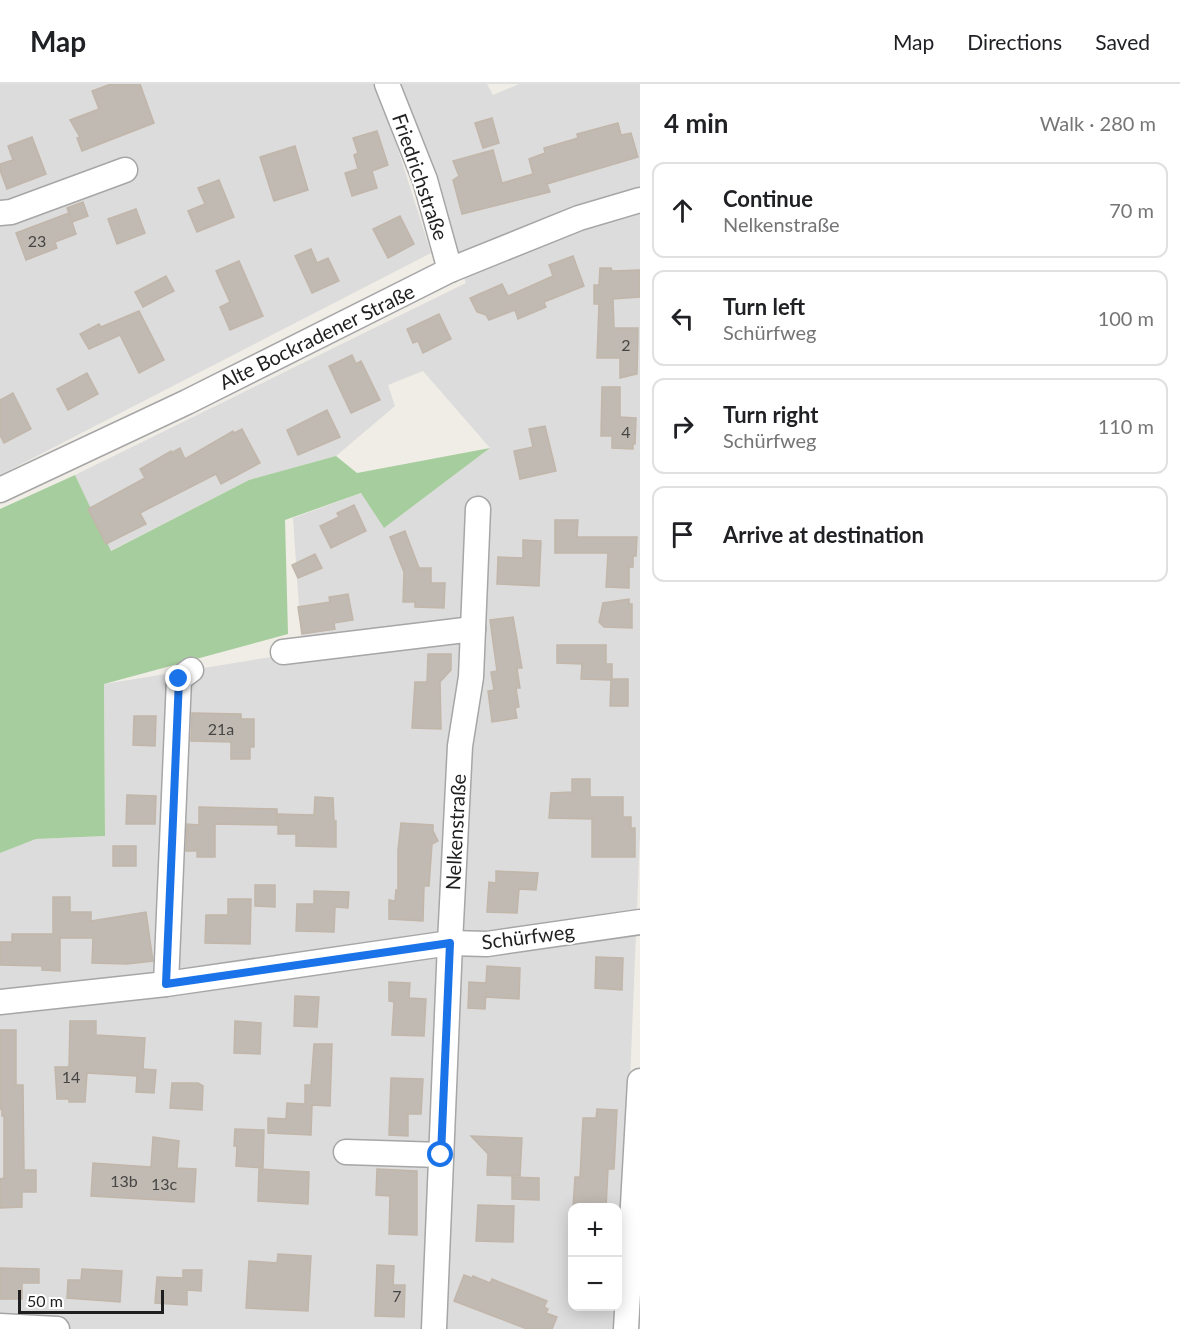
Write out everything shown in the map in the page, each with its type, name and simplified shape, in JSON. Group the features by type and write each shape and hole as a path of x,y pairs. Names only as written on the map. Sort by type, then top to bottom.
{"street":[{"name":"Friedrichstraße","path":"387,84 425,180 450,270"},
{"path":"0,213 10,212 125,170"},
{"name":"Alte Bockradener Straße","path":"0,490 207,392 450,270 579,218 640,200"},
{"name":"Nelkenstraße","path":"435,1329 460,746 471,677 478,509"},
{"path":"283,652 473,629"},
{"path":"166,984 179,679 191,670"},
{"name":"Schürfweg","path":"0,1002 166,984 450,943 487,944 640,922"},
{"path":"626,1329 640,1081"},
{"path":"346,1152 441,1155"},
{"path":"0,1326 57,1329"}],"shaded area":[{"path":"0,84 377,84 431,253 0,475"},
{"path":"395,84 487,84 493,95 519,84 640,84 640,834 622,1280 622,1203 568,1203 568,1311 621,1311 620,1329 0,1329 0,853 36,839 105,836 104,684 302,652 293,518 362,493 384,528 490,448 423,371 388,385 395,406 336,456 249,480 110,551 75,475 466,283"}],"green space":[{"path":"490,448 384,528 361,493 285,520 288,634 104,684 105,836 36,839 0,853 0,509 75,475 111,551 249,480 336,456 357,473"}],"building":[{"path":"111,84 140,84 154,123 82,151 77,138 80,137 70,120 99,109 92,91"},
{"path":"492,118 499,143 483,148 475,123"},
{"path":"618,123 621,135 631,133 638,157 547,184 550,192 462,214 453,180 459,176 453,161 493,150 502,183 533,174 529,159 545,153 544,148 578,138 577,134"},
{"path":"377,131 388,165 372,171 377,188 352,196 345,173 358,169 354,155 358,153 353,138"},
{"path":"32,137 46,174 7,189 0,164 13,160 8,146"},
{"path":"295,146 308,190 274,201 260,157"},
{"path":"219,180 234,217 197,232 188,211 205,204 198,188"},
{"path":"83,202 88,216 72,222 67,208"},
{"path":"136,209 145,233 117,244 108,219"},
{"path":"69,213 76,234 55,242 57,248 26,260 16,233"},
{"path":"400,216 414,244 388,258 373,229"},
{"path":"311,249 317,263 328,258 339,281 312,293 295,256"},
{"path":"573,256 584,286 544,302 546,307 518,319 515,310 489,320 486,315 477,312 470,298 502,284 508,296 553,276 549,265"},
{"path":"239,261 263,316 230,330 220,307 230,302 216,271"},
{"path":"600,268 611,268 612,271 640,270 640,297 613,299 614,328 638,328 637,374 620,378 620,358 597,358 599,304 594,304 594,285 599,285"},
{"path":"166,276 174,291 143,307 135,292"},
{"path":"139,311 164,360 139,373 120,335 89,349 80,334 99,324 101,327"},
{"path":"439,314 451,339 423,353 418,341 413,343 407,329"},
{"path":"352,355 356,364 361,361 380,400 351,413 329,366"},
{"path":"87,373 98,394 68,410 57,389"},
{"path":"602,387 620,387 620,417 636,418 633,449 612,448 612,436 601,436"},
{"path":"13,393 31,429 4,443 0,435 0,400"},
{"path":"327,410 340,437 298,455 287,430"},
{"path":"545,426 556,471 520,479 514,451 533,447 529,429"},
{"path":"242,429 260,463 221,484 216,474 140,513 146,524 106,544 88,509 145,478 140,469 171,451 171,453 180,448 185,459 233,431 234,433"},
{"path":"354,505 366,531 331,548 320,526 339,517 337,513"},
{"path":"555,520 578,520 577,537 637,537 636,556 633,556 633,567 629,567 629,588 606,587 608,553 555,553"},
{"path":"405,531 419,568 431,568 431,583 445,583 444,608 415,607 415,602 403,602 404,572 390,537"},
{"path":"523,540 541,541 539,586 497,584 498,557 523,558"},
{"path":"315,554 322,568 298,578 292,565"},
{"path":"348,594 353,620 334,623 335,629 302,634 298,607 330,602 329,597"},
{"path":"629,599 629,604 632,604 632,628 604,627 599,622 603,603"},
{"path":"513,617 522,668 517,668 520,688 516,688 519,707 515,708 517,718 492,722 488,691 494,690 491,672 497,671 490,620"},
{"path":"557,645 606,645 606,664 612,664 612,679 628,679 628,706 610,706 611,680 581,679 582,664 557,663"},
{"path":"428,654 451,654 451,670 440,682 441,729 412,728 415,682 427,682"},
{"path":"192,713 241,714 241,719 254,719 254,747 250,747 250,759 231,759 231,742 191,741"},
{"path":"134,716 156,716 155,746 133,745"},
{"path":"572,779 590,779 590,797 623,797 623,817 631,817 631,828 635,828 635,857 592,857 592,819 549,818 551,793 572,792"},
{"path":"127,795 156,796 155,824 126,824"},
{"path":"315,797 333,798 336,847 296,846 296,834 278,834 278,814 314,815"},
{"path":"199,807 277,809 277,825 215,824 215,857 197,857 197,851 186,851 187,824 199,825"},
{"path":"401,823 433,825 438,841 432,844 429,886 424,886 423,921 389,919 389,900 395,901 396,890 398,891 398,850"},
{"path":"113,846 136,846 136,866 113,866"},
{"path":"496,871 538,873 536,890 519,889 517,913 487,912 489,882 496,883"},
{"path":"255,885 275,885 275,907 255,906"},
{"path":"314,891 349,892 348,908 335,907 334,932 296,931 297,904 314,904"},
{"path":"53,897 70,897 70,912 91,912 91,921 146,912 153,961 127,964 92,963 93,938 60,938 60,971 42,970 42,966 0,965 0,942 12,942 12,934 53,934"},
{"path":"228,899 251,899 250,944 205,943 206,915 228,915"},
{"path":"596,957 623,958 622,990 595,988"},
{"path":"487,966 520,968 519,999 486,997 486,992 485,1009 468,1008 469,982 486,983"},
{"path":"389,982 410,983 409,998 426,999 424,1036 392,1035 394,1002 389,1001"},
{"path":"295,996 319,997 317,1027 294,1026"},
{"path":"70,1021 96,1021 96,1035 145,1038 143,1069 156,1070 154,1093 136,1092 137,1076 87,1073 85,1102 57,1099 55,1067 69,1067"},
{"path":"235,1021 261,1023 260,1054 234,1053"},
{"path":"0,1030 16,1030 16,1085 23,1085 24,1170 36,1170 36,1192 22,1192 22,1207 0,1208 0,1179 4,1178 4,1116 0,1109"},
{"path":"314,1044 332,1044 330,1106 312,1105 311,1135 268,1133 268,1118 286,1119 287,1103 305,1104 305,1085 311,1085"},
{"path":"391,1078 423,1079 421,1114 408,1114 408,1136 389,1135"},
{"path":"172,1083 198,1083 203,1086 202,1110 170,1108"},
{"path":"597,1109 617,1110 614,1169 608,1169 606,1203 573,1203 575,1177 580,1177 583,1118 596,1118"},
{"path":"235,1129 264,1130 263,1168 236,1166"},
{"path":"471,1136 522,1138 520,1176 487,1175 488,1154"},
{"path":"153,1137 179,1141 177,1168 196,1169 194,1202 91,1196 93,1163 151,1167"},
{"path":"259,1169 309,1172 308,1204 258,1201"},
{"path":"377,1169 417,1171 417,1235 389,1234 390,1196 376,1195"},
{"path":"512,1177 539,1178 539,1200 512,1199"},
{"path":"478,1205 514,1206 513,1242 476,1241"},
{"path":"278,1254 311,1256 308,1311 246,1308 249,1261 277,1263"},
{"path":"377,1265 394,1266 393,1285 405,1285 404,1317 375,1316"},
{"path":"0,1268 39,1269 39,1283 22,1283 22,1299 0,1299"},
{"path":"82,1269 122,1271 120,1302 67,1298 68,1280 81,1280"},
{"path":"183,1270 202,1270 201,1291 187,1290 187,1305 155,1303 157,1277 183,1278"},
{"path":"464,1275 490,1283 492,1279 547,1301 544,1307 548,1309 546,1313 557,1317 552,1329 527,1329 454,1301"}],"route":[{"path":"179,679 166,984 450,943 441,1155"}]}
